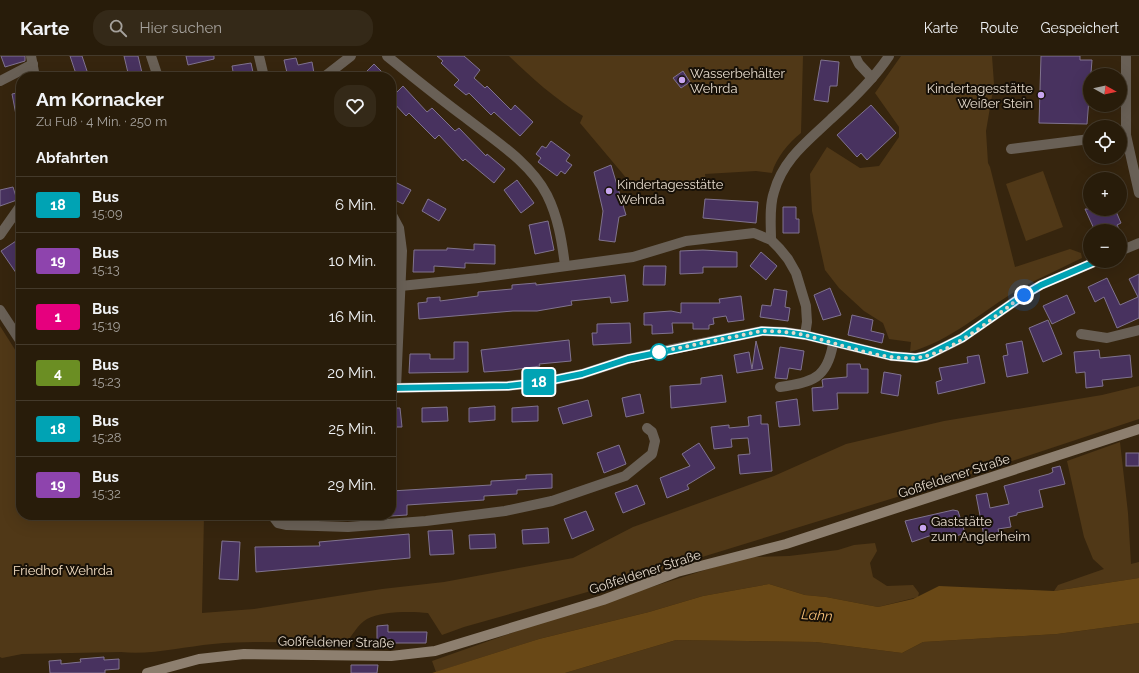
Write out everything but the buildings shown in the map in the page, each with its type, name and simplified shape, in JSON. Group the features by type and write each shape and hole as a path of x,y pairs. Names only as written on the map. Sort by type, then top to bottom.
{"main road":[{"name":"Goßfeldener Straße","path":"147,673 199,659 244,654 392,656 435,651 603,600 677,572 786,544 1139,429"}],"street":[{"path":"151,56 156,72"},
{"path":"259,56 263,72"},
{"path":"330,72 351,56"},
{"path":"387,56 507,150 534,177 546,194 555,214 562,239 565,266"},
{"path":"855,56 859,64 872,78"},
{"path":"771,240 771,208 773,193 777,182 792,157 804,142 835,115 872,78 889,56"},
{"path":"1124,120 1126,56"},
{"path":"0,81 32,60 35,72"},
{"path":"1011,149 1083,140"},
{"path":"1127,150 1139,193"},
{"path":"0,235 16,212"},
{"path":"396,220 401,238 396,287 398,330 396,359"},
{"path":"396,287 478,278 633,257 686,241 754,233 771,240 788,259 796,273 806,306 807,322 805,335"},
{"path":"1127,248 1139,243"},
{"path":"396,388 508,386 543,382 582,374 628,359 762,331 805,335 834,344 891,356 916,358 926,356 962,338 1041,285 1083,267"},
{"path":"0,310 16,334"},
{"path":"1081,334 1107,338 1139,330"},
{"path":"780,387 802,383 816,378 825,370 834,344"},
{"path":"276,520 278,523 287,525 348,527 426,521 505,511 552,501 625,476 652,454 655,441 652,432 647,428"}],"green space":[{"path":"509,56 803,56 801,133 784,151 772,173 756,171 705,174 706,181 633,186 580,123 583,116 544,88"},
{"path":"901,56 992,56 994,84 986,131 988,163 1015,267 1070,249 1081,253 1082,258 1021,288 940,340 910,352 911,342 889,339 883,323 864,311 839,288 825,270 812,211 810,174 827,147 860,168 879,166 899,137 899,127 875,93"},
{"path":"1043,171 1063,227 1026,241 1006,184"},
{"name":"Friedhof Wehrda","path":"0,326 16,351 16,520 204,520 202,613 254,609 382,589 444,582 573,558 633,527 774,476 846,444 944,421 1102,395 1139,386 1139,419 988,469 598,589 464,627 442,635 428,613 397,612 380,614 367,619 358,627 345,645 246,642 213,644 133,653 22,654 2,658 0,657"},
{"path":"1120,442 1128,513 1131,564 1139,562 1139,578 1054,591 1058,585 1104,569 1093,559 1084,537 1067,461"},
{"path":"875,543 877,551 870,563 873,577 887,586 913,585 919,593 918,597 878,607 826,597 805,595 769,584 703,596 649,612 539,639 436,672 432,661 551,619 727,563 750,557 789,556 838,550 854,545"},
{"path":"1139,623 1139,673 565,673 676,640 816,642 902,653 923,642 1057,634"}],"water":[{"name":"Lahn","path":"1139,578 1139,623 1057,634 923,642 902,653 816,642 676,640 565,673 432,673 539,639 649,612 703,596 769,584 805,595 826,597 878,607 913,599 939,586 1054,591"}],"bus line":[{"name":"18","path":"396,388 508,386 543,382 582,374 628,359 666,350 762,331 805,335 834,344 891,356 916,358 932,355 953,344 974,331 1024,295 1041,285 1083,267"}],"place":[{"name":"Wasserbehälter Wehrda","path":"682,80"},
{"name":"Kindertagesstätte Weißer Stein","path":"1041,95"},
{"name":"Kindertagesstätte Wehrda","path":"609,191"},
{"name":"Gaststätte zum Anglerheim","path":"923,528"}],"route":[{"path":"659,352 762,331 773,331 805,335 834,344 891,356 916,358 932,355 953,344 974,331 1024,295"}]}
